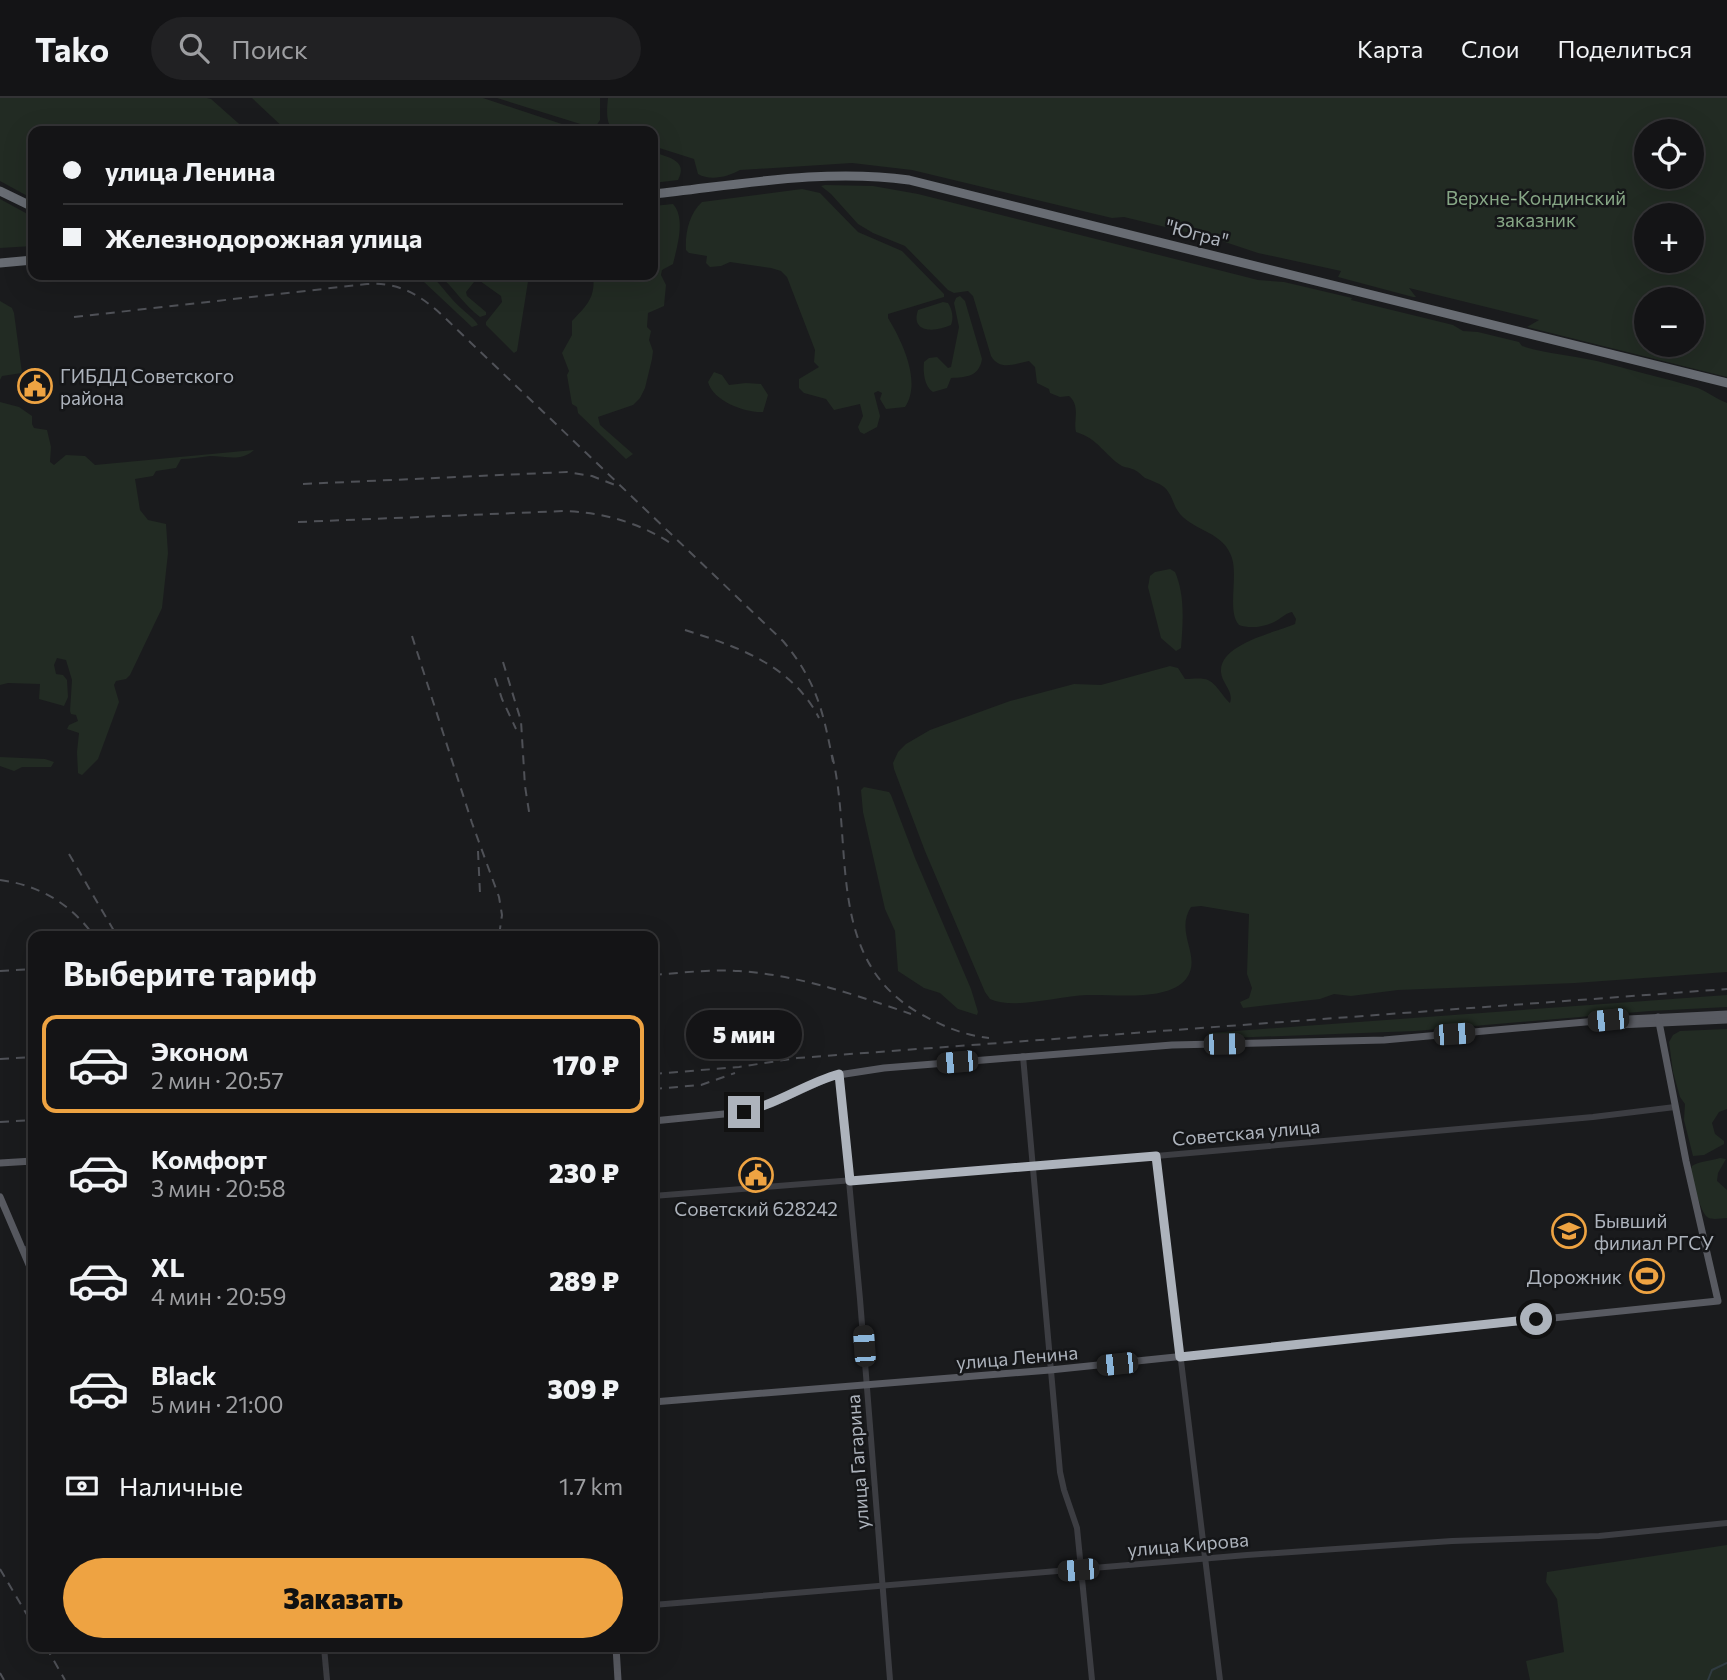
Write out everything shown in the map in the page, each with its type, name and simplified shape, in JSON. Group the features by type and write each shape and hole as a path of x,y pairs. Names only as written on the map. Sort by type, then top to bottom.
{"highway":[{"name":"\"Югра\"","path":"658,193 826,175 863,175 909,180 1727,383"},
{"path":"0,191 28,205"},
{"path":"0,264 28,261"}],"main road":[{"path":"658,1121 752,1110 839,1074 1172,1045 1384,1040 1727,1014"},
{"path":"1658,1020 1675,1107"},
{"path":"1543,1027 1658,1020 1727,1020"},
{"path":"1663,1050 1665,1029 1679,1022"},
{"path":"1636,1023 1652,1028 1663,1050"},
{"name":"улица Ленина","path":"658,1402 1050,1370 1717,1301 1675,1107"},
{"path":"0,1163 28,1161"},
{"path":"0,1197 28,1263"},
{"path":"616,1652 618,1680"}],"street":[{"path":"1023,1056 1061,1481 1076,1525 1092,1680"},
{"name":"улица Гагарина","path":"839,1074 890,1680"},
{"name":"Советская улица","path":"658,1196 1156,1156 1593,1117 1675,1107"},
{"path":"1156,1156 1220,1680"},
{"path":"22,1249 28,1249"},
{"name":"улица Кирова","path":"658,1605 1207,1558 1452,1541 1607,1536 1727,1523"},
{"path":"324,1652 327,1680"}],"green space":[{"path":"0,98 207,98 241,126 28,126 28,196 0,181"},
{"path":"252,98 483,98 568,126 282,126"},
{"path":"497,98 600,98 600,120 596,126 587,126"},
{"name":"Верхне-Кондинский заказник","path":"608,98 1727,98 1727,377 1647,357 1704,357 1704,287 1634,287 1634,354 1527,327 1539,320 1409,288 1416,297 1413,297 1338,277 1341,271 1258,253 1219,240 1124,217 1112,218 912,170 852,163 740,170 719,177 703,176 698,174 694,159 658,148 658,126 610,126"},
{"path":"658,154 679,164 681,173 678,180 658,182"},
{"path":"821,186 873,186 918,194 1258,280 1284,282 1352,298 1351,300 1453,325 1463,331 1519,342 1531,349 1597,361 1685,384 1727,403 1727,972 1575,983 1398,990 1351,996 1334,994 1320,999 1243,1008 1240,1002 1249,998 1252,988 1247,974 1249,914 1201,906 1191,907 1185,926 1192,962 1190,971 1178,986 1167,991 1140,995 1087,995 1037,1002 1011,1003 990,999 925,851 894,769 893,763 898,752 930,730 1010,701 1074,684 1101,685 1170,666 1178,668 1185,679 1208,680 1230,703 1230,695 1221,672 1223,662 1229,654 1249,641 1295,624 1296,619 1292,612 1262,626 1239,625 1233,603 1234,566 1223,543 1186,520 1164,487 1145,478 1136,470 1122,466 1096,443 1076,432 1076,409 1073,400 1069,396 1060,397 1050,393 1049,389 1037,383 1035,367 1029,361 1003,365 995,361 991,356 973,296 968,291 954,293 948,290 905,246 858,224"},
{"path":"802,189 820,193 858,232 902,251 944,294 944,297 888,314 908,362 911,374 910,397 905,407 886,409 880,399 882,393 874,393 880,416 877,427 864,434 858,427 863,416 860,404 834,410 826,399 804,393 799,388 799,379 819,367 814,362 815,350 787,277 781,271 771,268 730,262 710,267 706,263 707,256 686,250 689,224 702,202"},
{"path":"0,199 28,214 28,246 0,248"},
{"path":"673,204 680,225 673,264 662,270 661,275 666,285 664,306 648,313 647,327 651,331 649,340 653,351 645,388 633,405 598,417 600,425 633,454 626,459 572,404 567,375 569,371 562,353 572,335 572,321 591,296 594,280 658,280 658,206"},
{"path":"421,280 435,280 478,325 472,327"},
{"path":"444,280 528,280 517,351 514,353 486,325 502,302 501,296 480,281 474,282 466,292 467,296 486,312 486,315 480,317"},
{"path":"960,296 965,301 982,359 975,373 951,378 947,388 933,392 926,383 924,362 937,357 948,368 951,367 959,327 954,303"},
{"path":"0,301 12,308 14,313 22,373 2,376 0,380"},
{"path":"943,302 948,303 951,308 951,325 932,330 921,327 917,318 918,310"},
{"path":"714,372 722,375 729,385 761,384 768,395 763,412 739,408 716,395 708,382"},
{"path":"0,402 19,407 32,416 34,428 47,430 51,447 50,462 54,465 66,455 85,456 95,465 254,450 233,458 210,456 181,459 176,468 156,471 153,476 135,479 140,510 148,520 166,524 168,553 162,608 130,675 126,679 116,681 114,685 119,702 98,759 82,775 78,773 79,733 67,729 78,721 76,715 70,711 72,680 66,660 57,658 54,665 56,674 63,675 67,680 68,697 64,706 39,699 40,684 0,685"},
{"path":"1170,569 1175,572 1182,599 1181,648 1176,651 1161,638 1148,587 1150,576 1155,572"},
{"path":"0,757 45,759 54,762 51,767 22,767 14,771 0,766"},
{"path":"864,787 889,792 891,795 971,989 977,1015 958,1009 940,993 924,988 898,971 895,931 885,909 863,812 861,790"},
{"path":"1727,995 1727,1007 1415,1031 1228,1038 1210,1036 1208,1033"},
{"path":"1727,1029 1727,1109 1719,1112 1712,1123 1715,1134 1724,1144 1704,1155 1693,1156 1684,1120 1685,1104 1680,1097 1673,1072 1669,1042 1673,1035 1680,1031"},
{"path":"1726,1159 1718,1173 1717,1181 1727,1190 1727,1218 1711,1219 1700,1204 1691,1169 1698,1163"},
{"path":"1727,1545 1727,1680 1530,1680 1526,1661 1564,1652 1557,1599 1546,1582 1547,1572"}],"waterway":[{"path":"1708,1680 1712,1670 1727,1663"}],"railway":[{"path":"74,317 367,284 398,287 424,300 783,641 804,670 817,698 833,762"},
{"path":"303,484 567,472 592,476 615,485"},
{"path":"298,522 565,511 620,520 672,544"},
{"path":"685,630 744,651 779,671 808,700 819,718"},
{"path":"412,636 472,823 499,897 502,915 500,931"},
{"path":"503,662 521,721 530,818"},
{"path":"495,678 516,729"},
{"path":"832,755 838,789 848,897 856,931 868,962 889,990 919,1013 953,1029 989,1038"},
{"path":"478,851 480,893"},
{"path":"69,854 114,931"},
{"path":"0,880 41,891 75,914 90,931"},
{"path":"0,971 28,969"},
{"path":"658,975 717,970 761,973 826,987 911,1014"},
{"path":"658,1074 739,1067 797,1058 1727,989"},
{"path":"0,1059 28,1057"},
{"path":"658,1089 701,1085 735,1073"},
{"path":"0,1122 28,1120"},
{"path":"0,1569 28,1617"},
{"path":"49,1652 65,1680"},
{"path":"0,1673 4,1680"}],"place":[{"name":"ГИБДД Советского района","path":"35,386"},
{"name":"Советский 628242","path":"756,1175"},
{"name":"Бывший филиал РГСУ","path":"1569,1231"},
{"name":"Дорожник","path":"1647,1276"}],"route":[{"path":"744,1112 771,1104 811,1084 839,1074 850,1181 1156,1156 1180,1357 1536,1319"}]}
